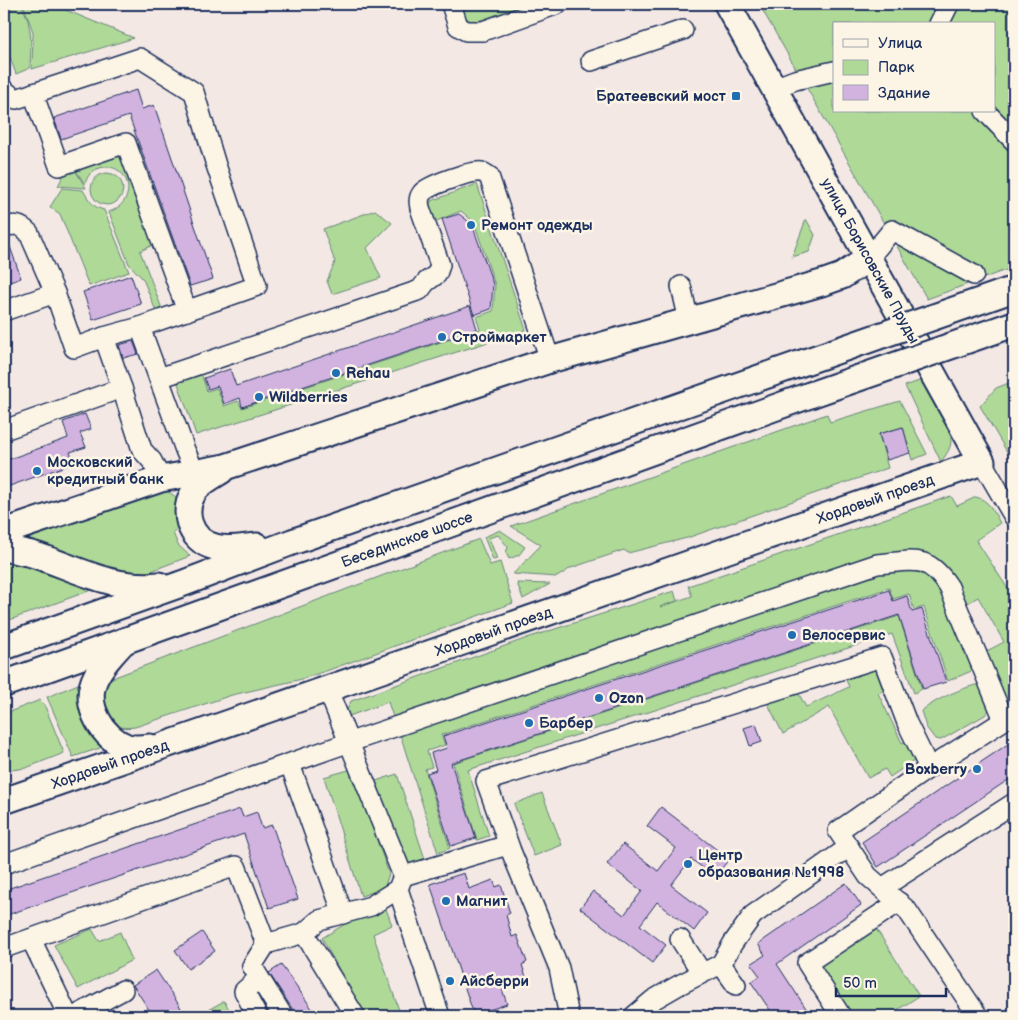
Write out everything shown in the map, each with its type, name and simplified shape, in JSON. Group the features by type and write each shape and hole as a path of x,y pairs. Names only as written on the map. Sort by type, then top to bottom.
{"main road":[{"name":"улица Борисовские Пруды","path":"727,4 982,462"},
{"path":"4,532 161,479 226,467 550,360 825,282 842,276 869,258"},
{"path":"4,647 184,583 292,542 1014,289"},
{"name":"Бесединское шоссе","path":"4,684 810,395 1014,324"},
{"name":"Хордовый проезд","path":"4,801 982,462"},
{"path":"226,467 197,488 190,500 187,515 191,528 200,541 214,547 228,549 292,542"},
{"path":"4,548 36,555 114,584 142,587 184,583"},
{"path":"124,641 107,660 94,681 91,697 94,712 101,727 112,739 128,747 162,745"}],"street":[{"path":"451,4 458,26 466,31 483,31 558,4"},
{"path":"940,22 949,4"},
{"path":"591,61 683,30"},
{"path":"4,90 16,98 140,58 194,92 216,165 257,286 74,348 55,293 29,234 23,227 14,224 4,227"},
{"path":"774,88 795,80 833,72"},
{"path":"33,93 60,166 126,143 187,310"},
{"path":"985,112 1014,141"},
{"path":"159,378 420,290 426,282 437,274 440,264 418,199 428,188 471,172 482,172 489,176 550,360"},
{"path":"869,258 892,230 974,275"},
{"path":"681,286 689,321"},
{"path":"4,311 55,293"},
{"path":"140,327 195,473"},
{"path":"104,337 142,450 152,461 161,479"},
{"path":"4,430 122,388"},
{"name":"улица Борисовские Пруды","path":"982,462 1014,518"},
{"path":"4,864 350,742 877,564 919,560 940,574 949,587 1009,717 929,768 838,831 868,876 907,910 978,1016"},
{"path":"569,1016 559,968 508,845 486,781 882,657 907,723 929,768"},
{"path":"327,688 350,742 400,883 440,1016"},
{"path":"290,764 343,914"},
{"path":"882,888 1014,803"},
{"path":"283,1016 252,966 266,944 304,933 319,920 371,906 400,883 508,845"},
{"path":"634,1016 653,1000 721,964 753,915 849,847"},
{"path":"4,948 236,866 266,944"},
{"path":"841,1016 807,963 899,902"},
{"path":"304,933 355,1016"},
{"path":"31,939 68,1016"},
{"path":"680,939 702,973"},
{"path":"721,964 736,985"},
{"path":"257,1016 244,991 260,978"},
{"path":"75,1016 123,990"}],"green space":[{"path":"4,4 21,4 28,20 31,43 30,68 16,74 4,41"},
{"path":"23,4 51,4 134,38 32,69 33,32"},
{"path":"460,4 528,4 475,22 467,18"},
{"path":"759,4 1014,4 1014,267 927,299"},
{"path":"122,146 157,243 140,251 162,309 156,311 143,279 129,264 109,212 126,199 128,190 123,174 116,169 107,167 97,169 89,175 85,184 71,163"},
{"path":"70,162 86,188 58,186"},
{"path":"107,173 113,174 118,178 122,183 122,195 118,200 113,204 107,205 101,204 96,200 92,195 91,189 92,183 96,178 101,174"},
{"path":"477,184 526,330 196,435 175,375 199,367 207,391 217,388 224,406 238,401 242,408 480,329 476,317 493,311 495,285 474,222 461,211 434,222 427,208 431,201"},
{"path":"62,188 83,190 94,205 104,210 129,272 89,286 60,214 50,207"},
{"path":"375,210 392,223 367,248 381,278 332,294 327,281 335,262 323,229"},
{"path":"806,219 815,235 809,252 792,257"},
{"path":"922,380 940,411 950,435 950,447 941,462 905,386"},
{"path":"1014,381 1014,464 980,406 996,388"},
{"path":"900,401 927,454 912,460 903,427 879,434 888,468 687,538 628,553 624,550 571,568 557,577 513,574 541,545 511,526 827,414 830,422"},
{"path":"166,490 176,497 175,512 179,528 173,533 178,545 190,556 133,578 27,538 26,534"},
{"path":"951,496 957,506 976,497 981,499 991,507 1000,523 976,540 1014,598 1014,698 1003,705 981,654 1004,642 978,597 958,609 919,560 396,726 388,702 349,716 347,710 351,701 530,637 674,591 677,601 660,607 692,596 688,586"},
{"path":"500,530 525,547 519,555 509,559 506,553 508,547 498,535 489,538 497,559 493,560 484,537"},
{"path":"479,539 490,565 500,562 513,603 326,671 298,680 232,695 135,727 127,728 113,724 98,705 107,680"},
{"path":"4,555 94,589 4,622"},
{"path":"911,563 941,582 976,669 948,681 924,607 914,610 909,594 893,599 889,588 441,735 445,745 427,751 432,767 425,769 450,848 438,853 398,728 878,566"},
{"path":"517,583 550,584 523,599"},
{"path":"899,616 922,689 914,693 892,634 468,770 489,836 477,840 453,763"},
{"path":"880,666 890,688 878,693 902,743 912,737 921,756 890,777 885,769 868,778 829,707 783,734 763,694 794,685 806,707 849,687 846,680"},
{"path":"83,682 78,692 80,704 112,744 73,757 47,697"},
{"path":"979,684 992,706 985,715 941,740 935,739 926,727 921,711 949,695"},
{"path":"40,700 44,704 64,753 26,768 4,771 4,714"},
{"path":"352,769 389,874 384,888 361,896 324,777"},
{"path":"397,774 425,859 405,866 376,781"},
{"path":"542,793 562,845 534,856 514,804"},
{"path":"383,901 392,925 373,934 401,1016 364,1016 322,938"},
{"path":"875,927 919,996 888,1016 851,1016 818,964"},
{"path":"92,929 99,941 120,932 132,960 78,989 54,945"},
{"path":"224,1001 233,1016 197,1016"}],"building":[{"path":"136,90 142,109 154,105 213,279 190,286 129,116 61,139 54,118"},
{"path":"459,214 472,224 493,284 491,309 474,315 442,219"},
{"path":"4,238 7,238 21,278 4,284"},
{"path":"131,275 141,304 93,320 83,292"},
{"path":"470,306 477,329 242,407 240,398 224,404 218,386 208,389 204,378 230,369 236,386"},
{"path":"133,341 138,354 123,358 119,345"},
{"path":"85,414 91,429 80,433 86,447 70,452 74,463 4,488 4,461 68,438 63,422"},
{"path":"903,427 910,453 887,460 879,434"},
{"path":"889,590 893,601 907,596 912,612 922,609 946,682 923,689 899,615 451,763 476,838 451,846 427,773 436,770 431,753 447,748 443,736"},
{"path":"756,724 762,742 750,746 744,728"},
{"path":"1008,744 1014,753 1014,776 878,867 862,842"},
{"path":"661,807 729,859 715,877 691,859 671,885 707,913 694,931 657,902 640,925 666,945 652,963 580,908 593,891 624,915 642,891 607,864 623,844 658,871 676,848 647,826"},
{"path":"240,809 243,817 257,812 262,828 272,825 298,899 269,908 244,834 4,916 4,890"},
{"path":"464,873 469,889 493,880 496,887 501,885 510,913 506,915 512,937 517,935 527,962 522,965 527,980 502,989 507,1004 474,1015 430,884"},
{"path":"846,883 861,905 777,964 811,1016 774,1016 751,982 760,976 751,964 765,955 758,944"},
{"path":"202,932 215,951 188,969 175,950"},
{"path":"281,965 317,1016 294,1016 293,1010 269,973"},
{"path":"156,970 181,1008 168,1016 153,1016 133,985"}],"place":[{"name":"Братеевский мост","path":"736,96"},
{"name":"Ремонт одежды","path":"471,225"},
{"name":"Строймаркет","path":"442,337"},
{"name":"Rehau","path":"336,373"},
{"name":"Wildberries","path":"259,397"},
{"name":"Московский кредитный банк","path":"37,471"},
{"name":"Велосервис","path":"792,635"},
{"name":"Ozon","path":"599,698"},
{"name":"Барбер","path":"529,723"},
{"name":"Boxberry","path":"977,769"},
{"name":"Центр образования №1998","path":"688,864"},
{"name":"Магнит","path":"446,901"},
{"name":"Айсберри","path":"450,981"}]}
